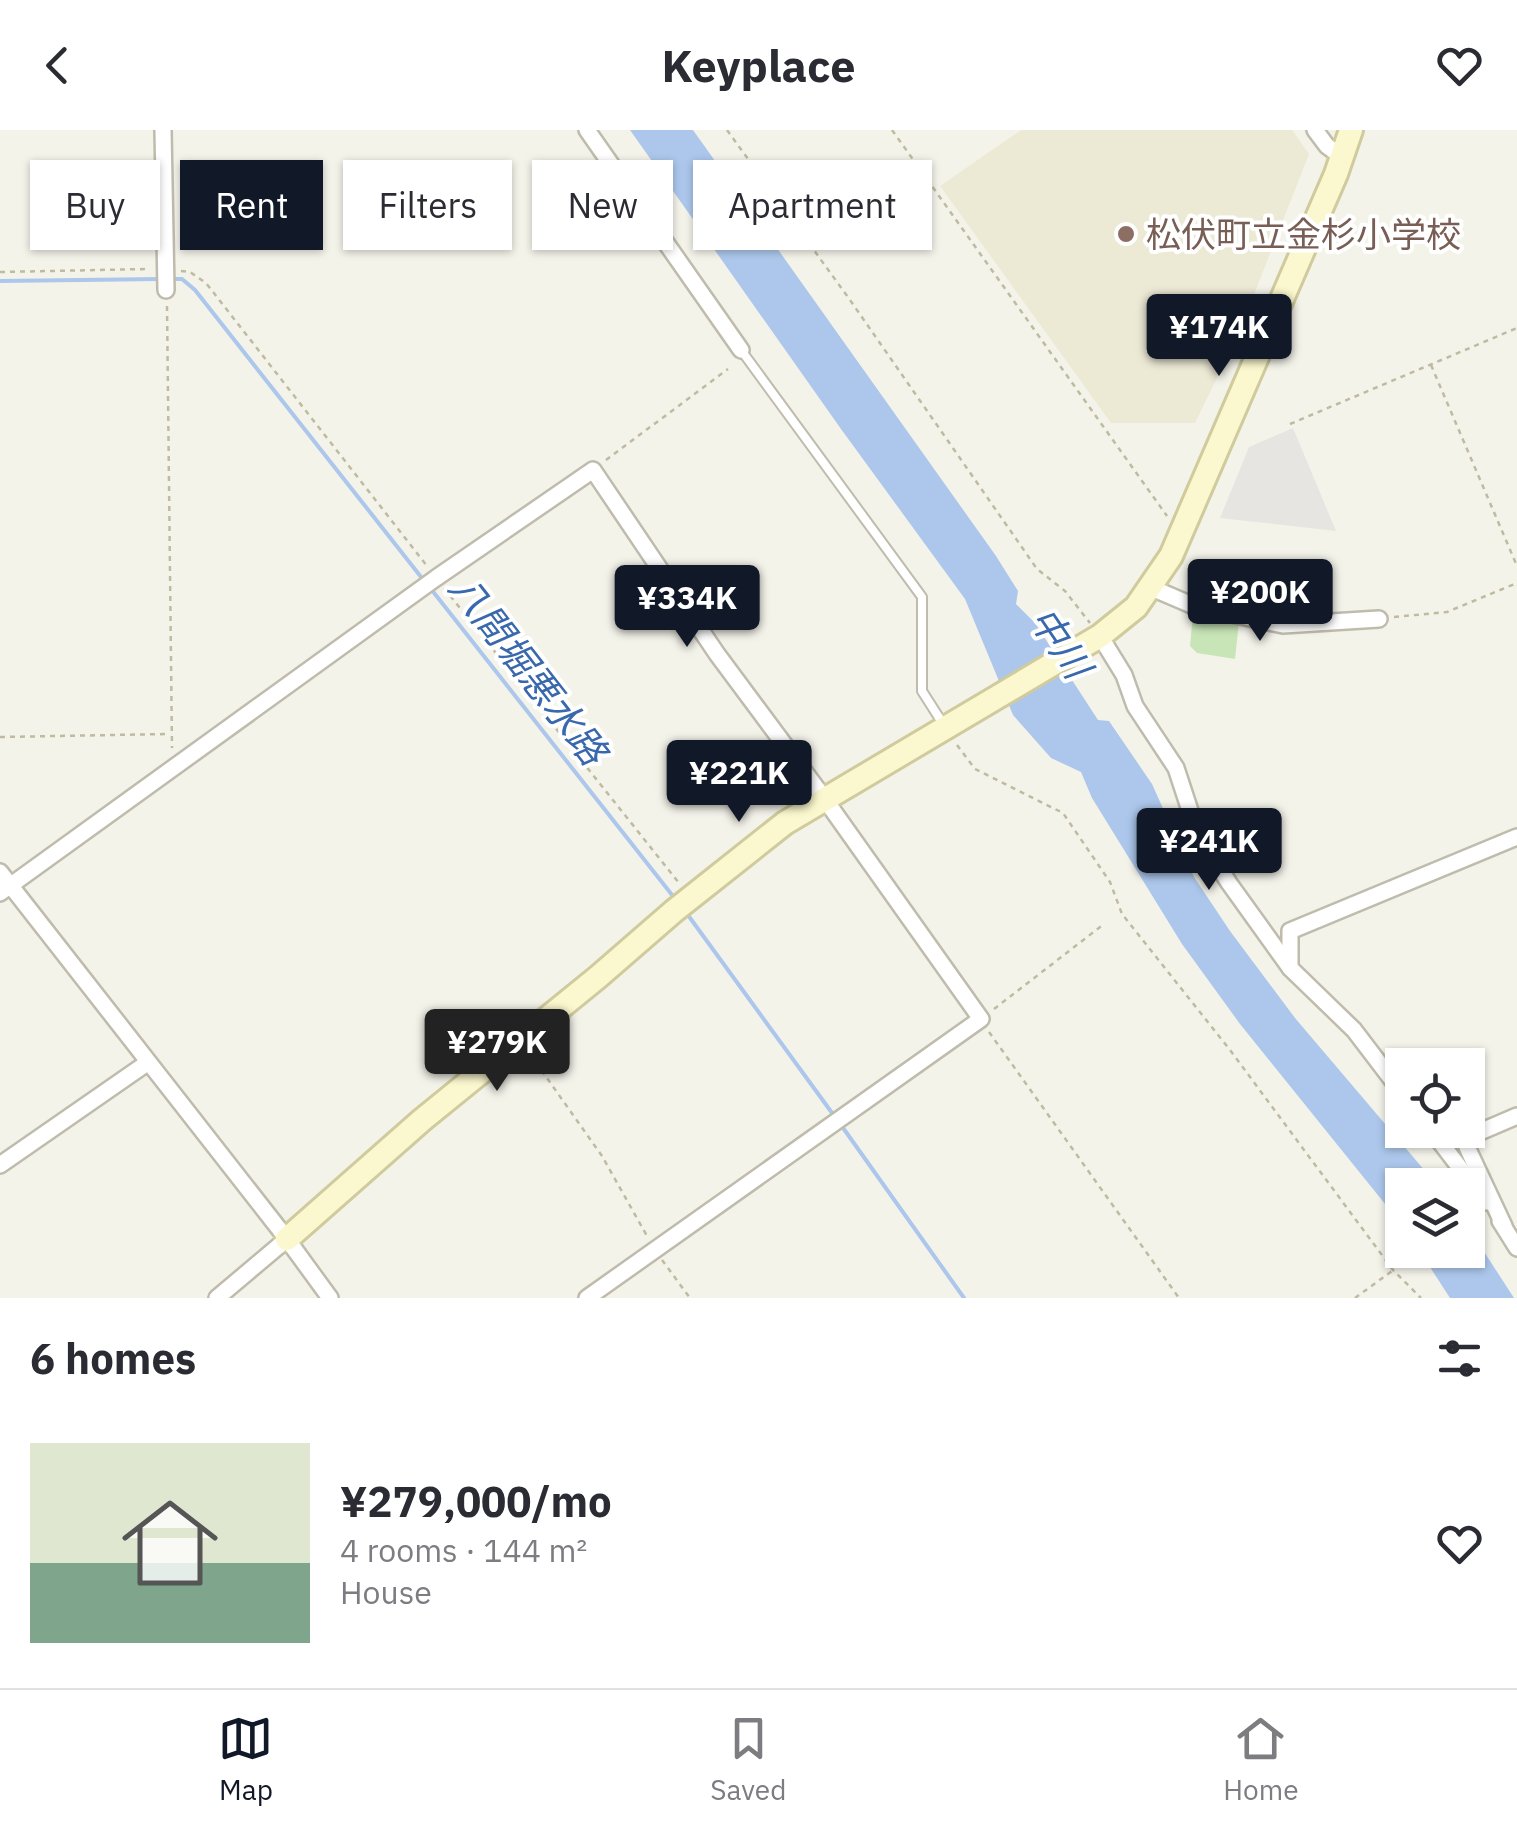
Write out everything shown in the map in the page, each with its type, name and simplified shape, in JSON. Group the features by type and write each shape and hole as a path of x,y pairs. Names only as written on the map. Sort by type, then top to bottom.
{"street":[{"path":"163,130 166,290"},
{"path":"587,130 741,350"},
{"path":"1315,130 1327,146 1342,156"},
{"path":"217,1298 422,1120 770,834 824,798 1098,637 1136,607 1152,588 1182,531 1351,130"},
{"path":"330,1298 287,1238 4,884 174,769 436,578 593,470 717,654 980,1020 587,1298"},
{"path":"1152,588 1194,606 1283,625 1379,619"},
{"path":"1098,637 1124,675 1135,706 1176,768 1198,835 1290,968 1354,1030 1385,1071"},
{"path":"1290,968 1290,931 1517,837"},
{"path":"0,1165 148,1063"},
{"path":"1517,1116 1475,1134 1467,1147 1517,1248"},
{"path":"1445,1148 1504,1226"}],"lane":[{"path":"741,350 922,596 922,691 947,725"}],"path":[{"path":"727,130 1036,569 1065,591 1098,637"},
{"path":"892,130 1162,510 1182,531"},
{"path":"0,272 166,269 190,272 206,284 684,903"},
{"path":"166,290 174,769"},
{"path":"1290,424 1517,328"},
{"path":"1431,365 1517,566"},
{"path":"593,470 728,370"},
{"path":"1379,619 1447,612 1517,583"},
{"path":"947,725 975,769 1063,814 1110,882 1122,914 1230,1050 1393,1270 1421,1298"},
{"path":"0,737 171,734"},
{"path":"1104,924 980,1020 1179,1298"},
{"path":"520,1041 602,1156 655,1250 690,1298"},
{"path":"1356,1298 1393,1270"}],"shaded area":[{"name":"松伏町立金杉小学校","path":"1021,130 1292,130 1309,154 1239,333 1195,423 1111,423 940,186"},
{"path":"1293,428 1336,531 1220,518 1249,447"}],"green space":[{"path":"1193,614 1239,622 1235,659 1197,653 1190,646"}],"water":[{"path":"630,130 693,130 714,160 693,160 693,219 673,191 673,160 651,160"},
{"path":"715,250 778,250 996,556 1018,591 1016,604 1035,623 1098,720 1109,721 1152,784 1194,877 1230,931 1295,1018 1385,1124 1385,1148 1406,1148 1423,1168 1385,1168 1385,1204 1240,1024 1182,944 1092,798 1081,772 1051,758 1013,715 965,599"},
{"path":"1485,1253 1514,1298 1450,1298 1431,1268 1485,1268"}],"waterway":[{"name":"八間堀悪水路","path":"0,281 160,279"},
{"name":"八間堀悪水路","path":"170,279 182,279 195,290 425,582"},
{"name":"八間堀悪水路","path":"431,589 676,900"},
{"name":"八間堀悪水路","path":"685,911 835,1117"},
{"name":"八間堀悪水路","path":"841,1125 964,1298"}],"place":[{"name":"松伏町立金杉小学校","path":"1126,234"}],"water label":[{"name":"中川","path":"1061,642"}]}
